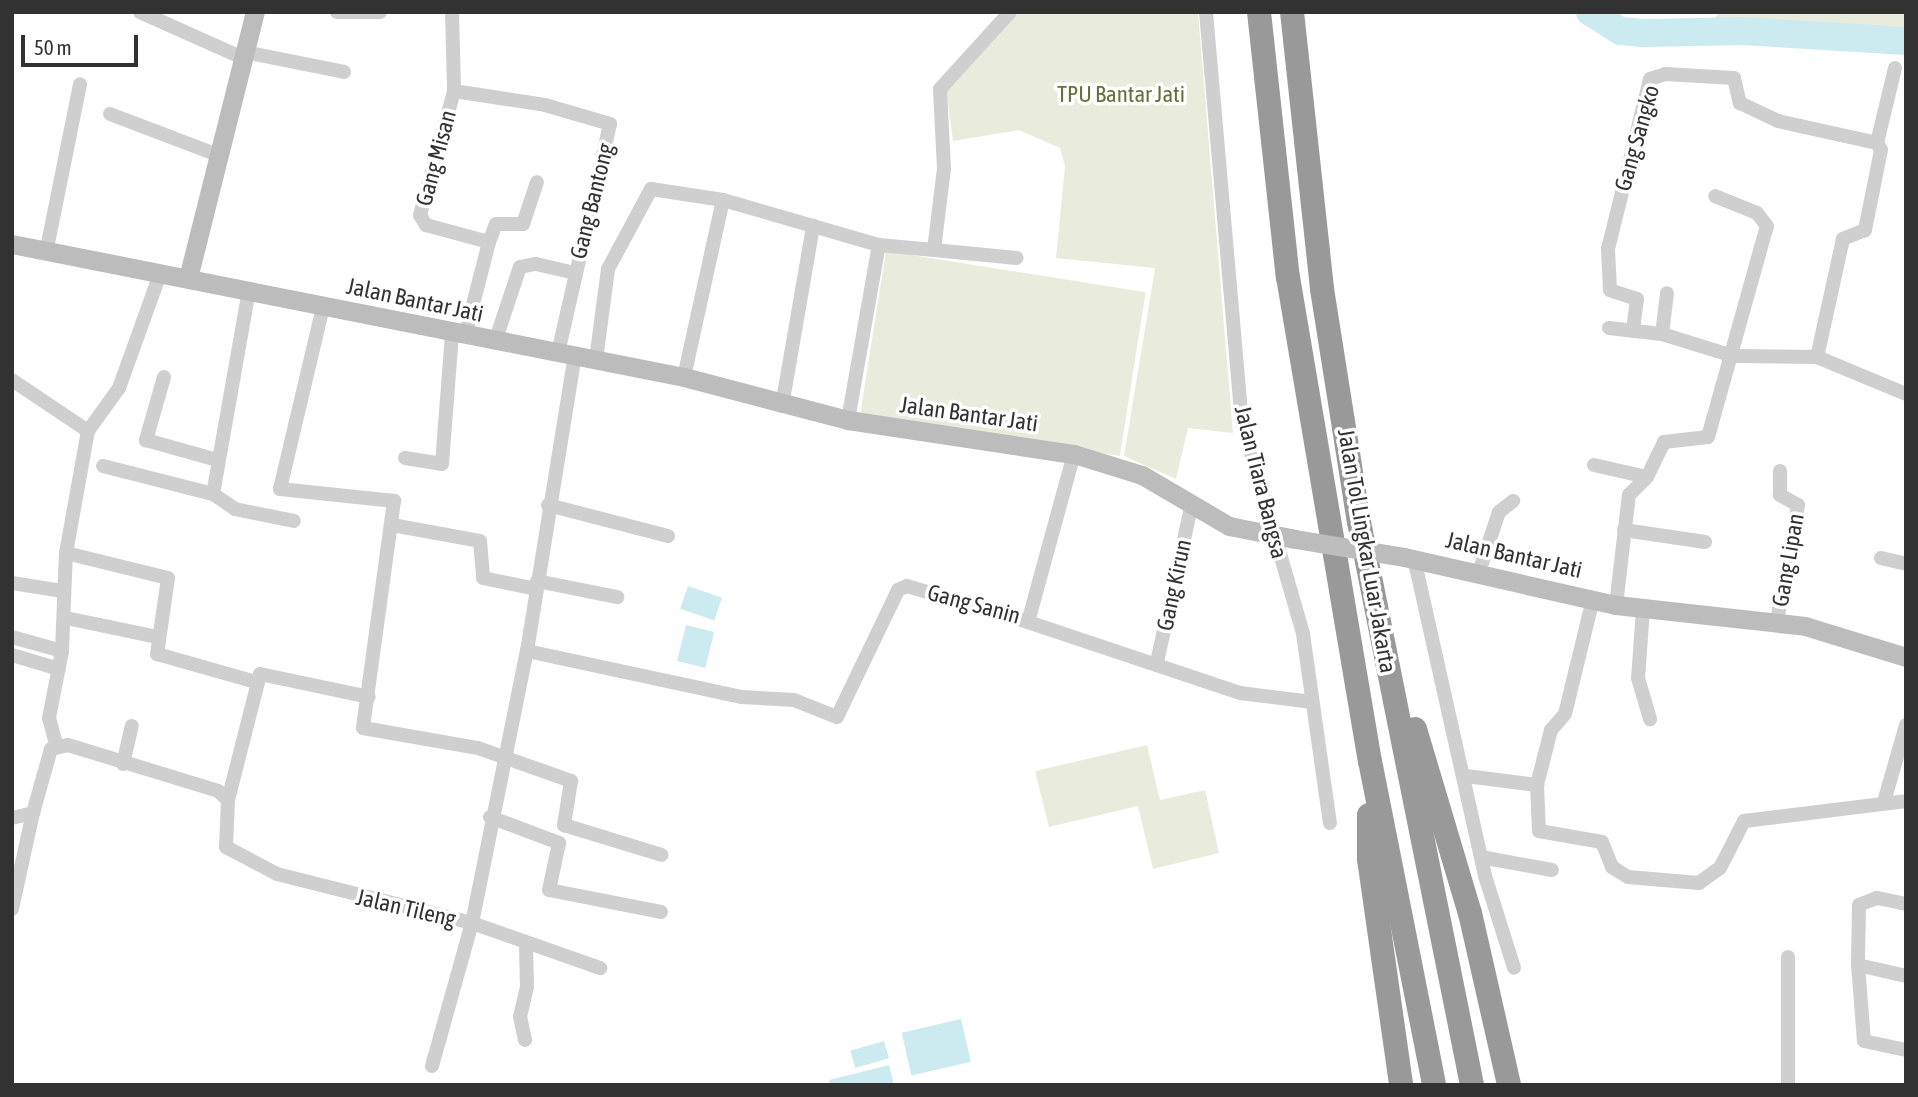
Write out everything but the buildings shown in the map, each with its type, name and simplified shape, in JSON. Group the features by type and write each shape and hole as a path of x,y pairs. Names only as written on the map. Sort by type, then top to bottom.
{"highway":[{"name":"Jalan Tol Lingkar Luar Jakarta","path":"1259,12 1288,277 1370,761 1434,1085"},
{"name":"Jalan Tol Lingkar Luar Jakarta","path":"1292,12 1322,289 1371,581 1470,1077"},
{"path":"1371,581 1470,912 1508,1082"},
{"path":"1370,761 1369,859 1401,1085"}],"street":[{"path":"140,12 244,55 344,72"},
{"path":"188,278 255,12"},
{"path":"337,12 380,12"},
{"name":"Gang Misan","path":"452,12 454,92 419,215 426,225 489,242"},
{"path":"934,250 944,169 940,89 1010,12"},
{"name":"Jalan Tiara Bangsa","path":"1206,12 1241,422 1270,536 1303,634 1329,823"},
{"path":"1817,358 1843,239 1865,230 1881,155 1877,143 1895,68"},
{"name":"Gang Sangko","path":"1633,331 1637,299 1610,290 1608,249 1651,76 1734,78 1740,103 1778,121 1877,143"},
{"path":"47,248 80,84"},
{"name":"Gang Bantong","path":"454,92 609,122 575,273 567,354"},
{"path":"110,114 218,155"},
{"path":"405,458 442,464 459,335 489,242 496,224 523,224 537,182"},
{"path":"596,360 608,269 643,195 659,187 723,200 879,245 1017,258"},
{"path":"1616,605 1629,495 1647,477 1664,442 1707,439 1733,356 1767,226 1757,213 1715,196"},
{"path":"684,377 723,200"},
{"path":"782,406 813,226"},
{"name":"Jalan Bantar Jati","path":"12,244 47,248 459,335 684,377 782,406 848,421 1074,454 1142,475 1191,507 1240,530 1480,569 1616,605 1777,621 1906,657"},
{"path":"848,421 879,245"},
{"path":"495,342 520,267 536,264 575,273"},
{"path":"12,909 33,813 56,744 48,727 66,618 66,553 88,431 119,388 160,274"},
{"path":"214,494 217,460 249,289"},
{"path":"1662,334 1667,293"},
{"path":"323,307 280,489 390,499 392,525 365,729 501,757 571,781 564,825 662,855"},
{"path":"1609,328 1662,334 1733,356 1817,358 1906,394"},
{"name":"Jalan Tileng","path":"256,682 228,800 223,839 234,854 303,883 472,923 501,757 527,651 567,354"},
{"path":"164,377 146,440 217,460"},
{"path":"12,380 88,431"},
{"name":"Gang Sanin","path":"527,651 742,697 794,699 830,717 839,715 898,590 907,586 1028,622 1074,454"},
{"path":"1594,465 1647,477"},
{"path":"103,466 214,494 235,509 294,520"},
{"name":"Gang Lipan","path":"1777,621 1798,505 1780,495 1780,471"},
{"path":"1480,569 1499,512 1513,500"},
{"path":"548,505 668,536"},
{"name":"Gang Kirun","path":"1157,662 1191,507"},
{"path":"392,525 480,541 483,578 617,597"},
{"path":"1624,530 1705,542"},
{"path":"66,553 168,578 158,637 159,656 256,682 268,671 369,697"},
{"path":"1409,557 1466,776 1481,858 1514,968"},
{"path":"1881,558 1906,564"},
{"path":"12,583 64,591"},
{"path":"1593,599 1566,709 1551,730 1538,785 1539,831 1602,842 1621,875 1688,884 1713,876 1744,821 1906,801"},
{"path":"1643,609 1638,678 1650,719"},
{"path":"66,618 158,637"},
{"path":"1028,622 1157,662 1240,693 1312,702"},
{"path":"12,637 62,652"},
{"path":"12,655 59,669"},
{"path":"1884,802 1906,725"},
{"path":"123,764 132,726"},
{"path":"56,744 211,788 228,800"},
{"path":"1466,776 1538,785"},
{"path":"12,818 33,813"},
{"path":"490,817 559,844 548,890 661,912"},
{"path":"1481,858 1552,870"},
{"path":"1906,904 1877,898 1859,905 1858,965 1864,1041 1906,1050"},
{"path":"432,1066 472,923 526,947 600,968"},
{"path":"525,1040 520,1017 527,987 526,947"},
{"path":"1788,957 1788,1085"},
{"path":"1858,965 1906,976"}],"green space":[{"name":"TPU Bantar Jati","path":"1019,12 1198,12 1233,433 1188,428 1176,479 1124,456 1155,268 1056,258 1065,166 1060,148 1019,130 953,141 946,88"},
{"path":"1721,12 1906,12 1906,30 1714,18"},
{"path":"886,251 1146,292 1120,456 860,415"},
{"path":"1147,745 1160,800 1205,790 1219,853 1153,869 1138,806 1049,827 1035,771"}],"water":[{"path":"688,586 722,598 714,620 680,609"},
{"path":"686,625 714,632 705,668 677,661"},
{"path":"961,1019 971,1062 911,1076 902,1033"},
{"path":"884,1041 889,1058 855,1068 850,1051"},
{"path":"889,1065 894,1085 830,1085 829,1080"}],"waterway":[{"path":"1590,12 1621,31 1742,31 1906,41"}]}
